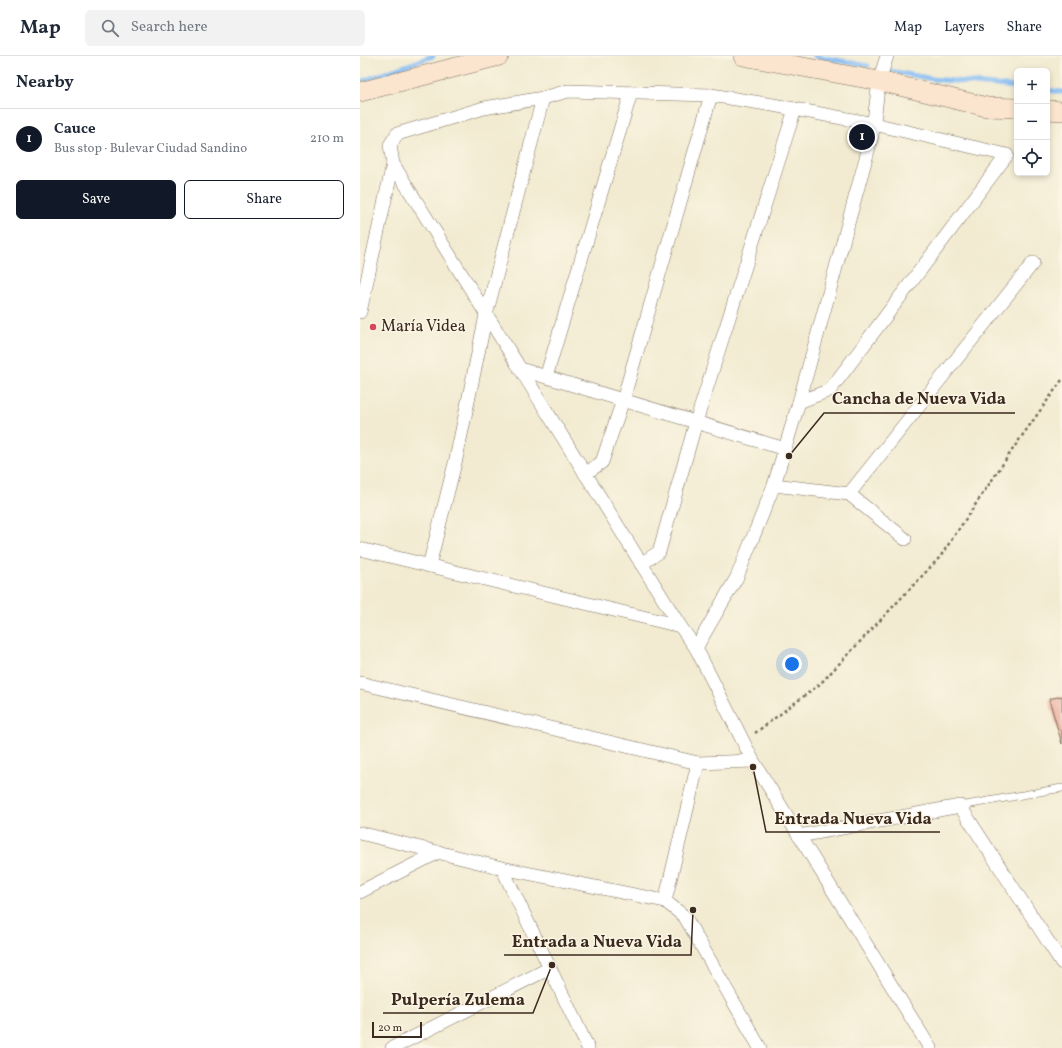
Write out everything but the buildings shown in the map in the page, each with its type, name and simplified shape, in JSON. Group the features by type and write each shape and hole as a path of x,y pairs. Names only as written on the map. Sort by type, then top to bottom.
{"street":[{"path":"360,92 499,56"},
{"path":"743,56 879,81 986,107 1014,108"},
{"path":"696,648 738,577 774,485 799,402 872,136 879,81 887,56"},
{"path":"360,312 393,164 390,145 397,134 484,108 543,98 568,91 710,95 874,124 1007,155 830,390 799,402"},
{"path":"546,377 631,93"},
{"path":"585,474 602,462 623,400 710,95"},
{"path":"429,566 456,459 486,315 543,98"},
{"path":"641,564 659,552 696,422 795,109"},
{"path":"1050,110 1062,111"},
{"path":"393,164 641,564 680,626 696,648 753,760 930,1048"},
{"path":"849,494 1033,263"},
{"path":"520,369 785,449"},
{"path":"774,485 849,494 905,539"},
{"path":"360,549 680,626"},
{"path":"360,683 698,762 753,760"},
{"path":"665,902 698,762"},
{"path":"799,836 960,806 1062,963"},
{"path":"360,833 502,868 665,902 685,917 760,1048"},
{"path":"360,892 440,852"},
{"path":"502,868 588,1048"},
{"path":"392,1048 550,968"}],"lane":[{"path":"960,806 1062,788"}],"path":[{"path":"743,742 820,684 940,557 1017,443 1062,380"}],"waterway":[{"path":"360,82 433,56"},
{"path":"815,56 868,66"},
{"path":"890,71 933,79 1014,87"},
{"path":"1050,90 1062,92"}],"place":[{"name":"Cauce","path":"862,137"},
{"name":"María Videa","path":"373,327"},
{"name":"Cancha de Nueva Vida","path":"789,456"},
{"name":"Entrada Nueva Vida","path":"753,767"},
{"name":"Entrada a Nueva Vida","path":"693,910"},
{"name":"Pulpería Zulema","path":"552,965"}]}
